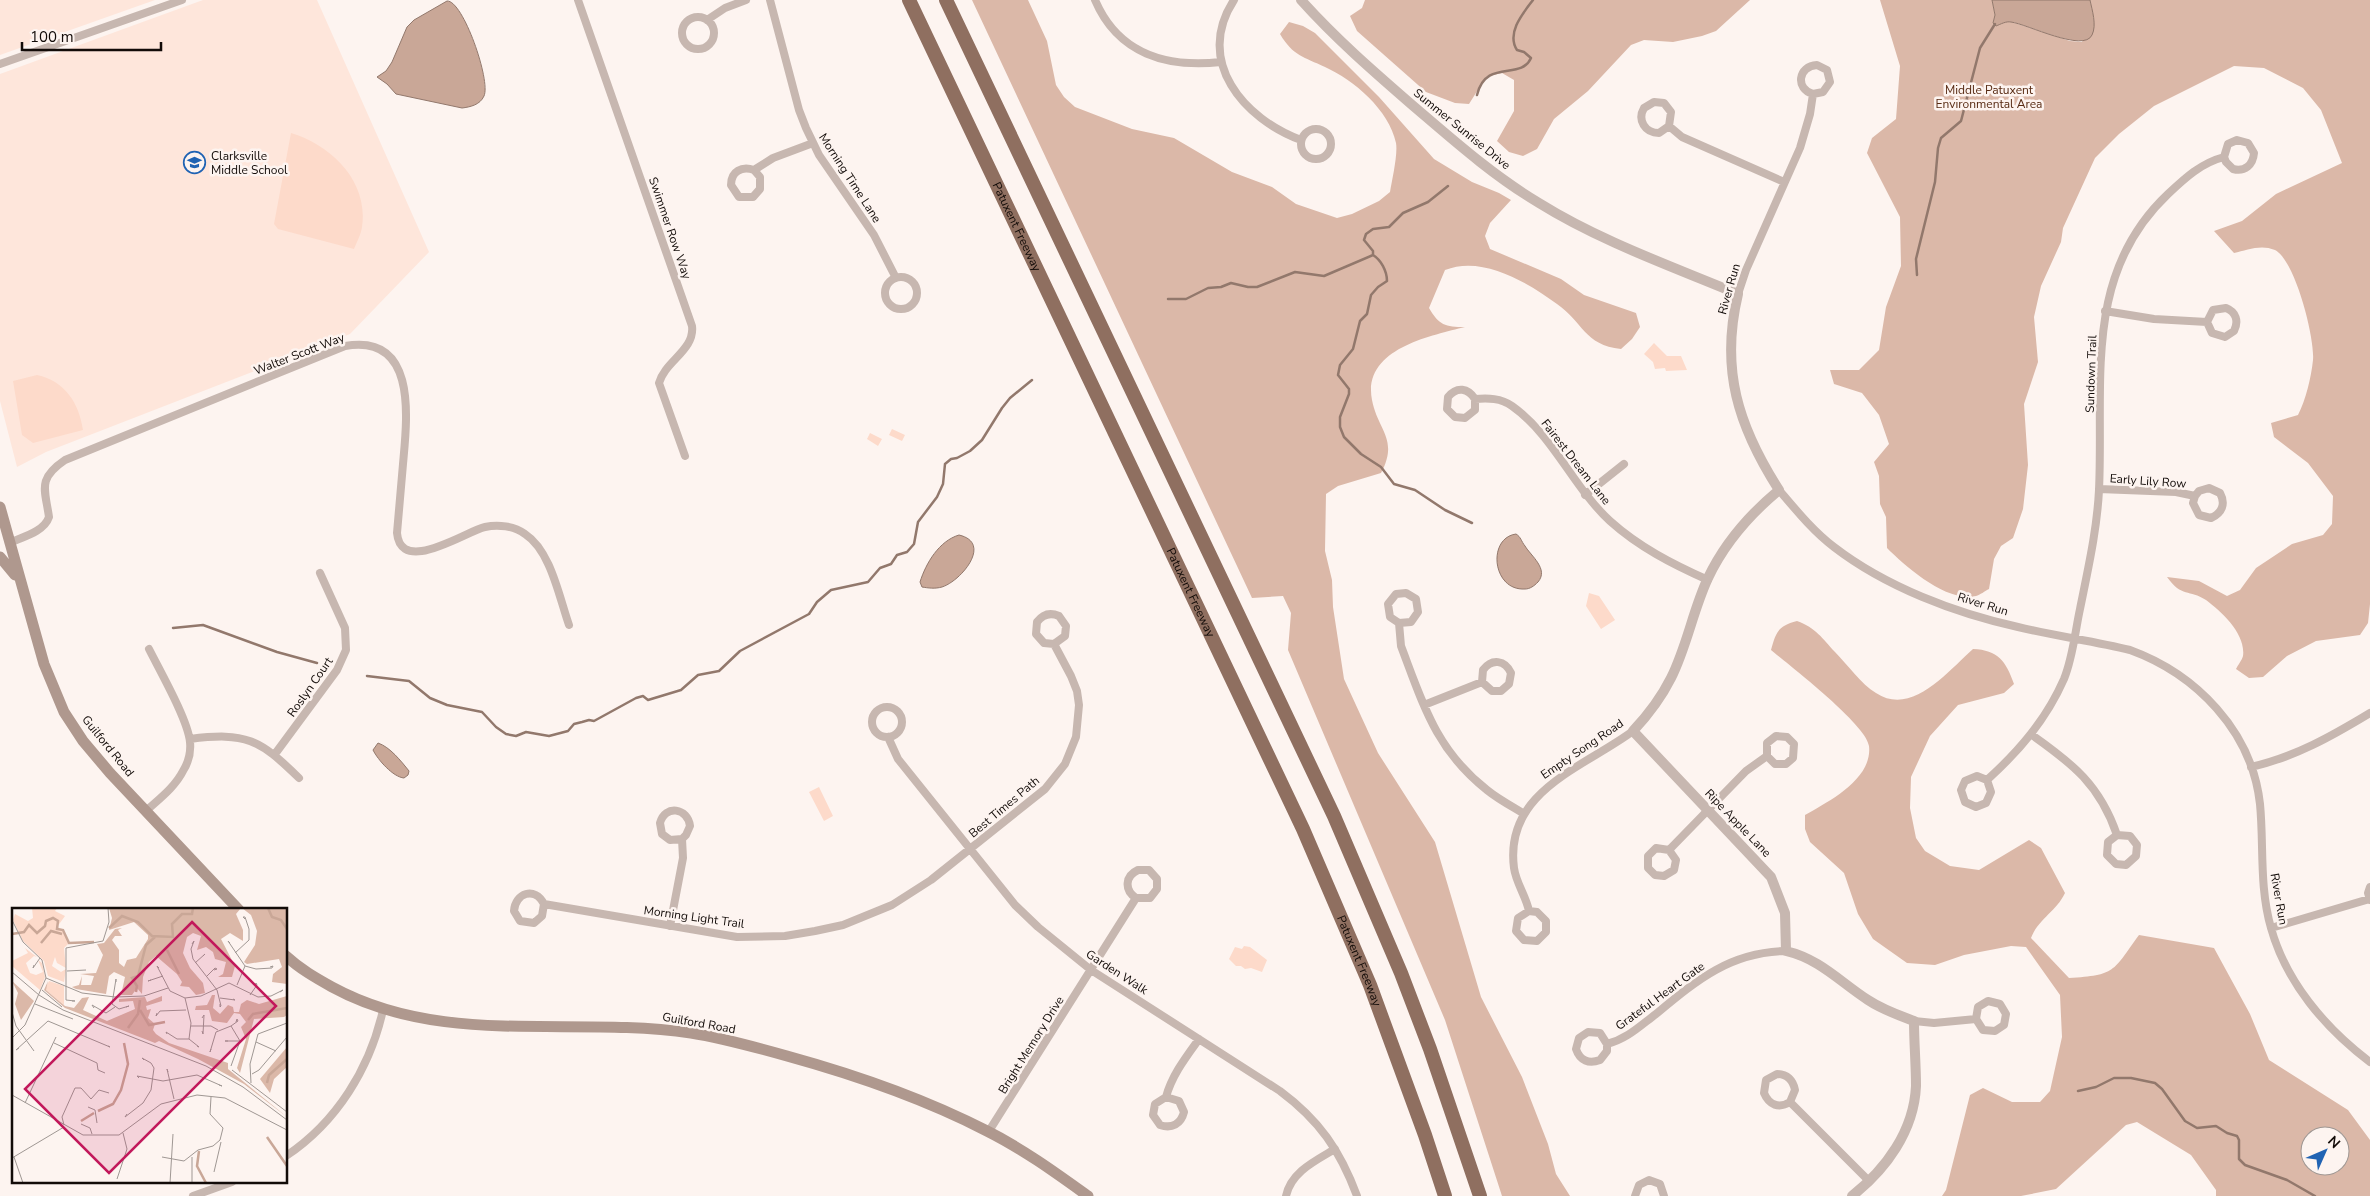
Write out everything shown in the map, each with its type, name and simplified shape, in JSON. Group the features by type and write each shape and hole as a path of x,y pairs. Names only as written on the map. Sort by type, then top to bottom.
{"highway":[{"name":"Patuxent Freeway","path":"909,0 1303,829 1370,985 1425,1135 1445,1196"},
{"path":"946,0 1334,816 1430,1049 1480,1196"}],"main road":[{"name":"Guilford Road","path":"0,507 3,544 19,580 44,664 64,712 93,754 237,908"},
{"path":"0,557 19,580"},
{"name":"Guilford Road","path":"288,957 322,982 383,1010 416,1018 463,1025 647,1028 718,1038 855,1076 905,1093 989,1132 1088,1196"}],"street":[{"path":"0,64 182,0"},
{"name":"Swimmer Row Way","path":"578,0 692,326 690,340 665,370 659,383 685,456"},
{"path":"707,20 725,8 746,0"},
{"name":"Morning Time Lane","path":"770,0 799,110 813,142 874,235 896,278"},
{"path":"1095,0 1107,21 1118,34 1144,53 1185,64 1221,62"},
{"path":"1234,0 1225,17 1220,35 1221,62 1227,78 1248,108 1273,128 1301,140"},
{"name":"Summer Sunrise Drive","path":"1301,0 1334,36 1383,80 1479,162 1539,204 1584,227 1738,294"},
{"path":"698,17 707,20 713,28 711,41 704,48 690,46 682,36 686,22 698,17"},
{"name":"River Run","path":"1813,94 1806,129 1738,294 1731,326 1730,354 1737,400 1751,440 1762,464 1779,490 1800,515 1833,546 1882,577 1946,605 2016,627 2130,650 2148,656 2178,673 2203,694 2225,718 2244,749 2251,767 2260,801 2262,887 2271,928 2283,962 2307,999 2337,1033 2370,1062"},
{"path":"1654,102 1664,104 1671,112 1669,126 1659,132 1650,131 1642,123 1641,118 1644,108 1654,102"},
{"path":"1669,126 1682,137 1784,182"},
{"path":"1318,129 1329,136 1330,148 1327,154 1321,158 1312,158 1302,151 1301,140 1306,132 1318,129"},
{"name":"Sundown Trail","path":"2237,140 2248,143 2254,153 2251,164 2242,170 2229,166 2224,157 2228,144 2237,140"},
{"path":"754,170 760,177 760,189 753,196 739,197 732,189 732,176 743,168 754,170 773,158 813,142"},
{"name":"Sundown Trail","path":"1986,780 2009,760 2032,735 2064,678 2074,639 2094,542 2099,489 2102,342 2105,311 2115,272 2130,242 2162,200 2199,167 2224,157"},
{"path":"896,278 910,280 916,288 916,297 907,308 902,309 892,306 886,298 888,284 896,278"},
{"path":"2105,311 2154,319 2207,322"},
{"name":"Walter Scott Way","path":"3,544 35,532 48,522 49,517 44,484 52,470 65,460 345,346 364,345 384,352 392,360 399,369 405,388 407,425 397,533 400,544 416,552 452,542 478,529 493,525 509,527 524,533 539,547 546,558 569,625"},
{"name":"Fairest Dream Lane","path":"1475,399 1493,398 1502,401 1521,414 1538,431 1585,495 1611,522 1640,545 1669,563 1708,580"},
{"path":"1585,495 1624,464"},
{"name":"Early Lily Row","path":"2099,489 2176,492 2195,496"},
{"name":"Early Lily Row","path":"2203,489 2215,489 2222,498 2222,510 2211,518 2199,515 2193,503 2195,496 2203,489"},
{"name":"Empty Song Road","path":"1528,911 1516,877 1514,858 1515,837 1523,813 1547,787 1633,730 1658,700 1672,678 1708,580 1737,531 1779,490"},
{"name":"Roslyn Court","path":"275,754 337,670 346,650 345,628 320,573"},
{"path":"1406,593 1416,600 1418,612 1411,622 1399,623 1390,617 1388,604 1396,594 1406,593"},
{"name":"Best Times Path","path":"1049,614 1059,616 1066,626 1065,636 1054,644 1044,643 1040,640 1036,629 1039,619 1049,614"},
{"path":"1399,623 1401,646 1433,727 1457,762 1489,792 1523,813"},
{"name":"Best Times Path","path":"970,849 1045,788 1056,777 1071,751 1078,725 1078,698 1071,676 1054,644"},
{"path":"146,811 171,787 184,770 190,750 190,739 185,723 149,649"},
{"path":"1500,662 1506,665 1511,674 1509,684 1501,691 1492,691 1482,682 1483,670 1490,663 1500,662"},
{"path":"1424,705 1482,682"},
{"path":"2251,767 2310,747 2370,713"},
{"name":"Ripe Apple Lane","path":"1633,730 1765,868 1771,877 1785,913 1786,951"},
{"path":"190,739 224,735 262,746 275,754 299,778"},
{"path":"2032,735 2072,764 2093,786 2107,808 2117,835"},
{"name":"Garden Walk","path":"888,737 898,759 1015,904 1038,928 1091,970 1299,1106 1318,1123 1335,1149 1343,1163 1356,1196"},
{"path":"1669,850 1746,771 1767,756"},
{"path":"1977,776 1986,780 1991,792 1986,803 1976,807 1965,802 1961,790 1965,781 1977,776"},
{"path":"670,926 683,858 682,839 690,826 686,815 677,810 665,813 660,823 662,834 670,840 682,839"},
{"path":"2117,835 2130,836 2137,845 2136,856 2126,865 2116,864 2107,855 2108,842 2117,835"},
{"name":"Morning Light Trail","path":"544,904 542,916 534,923 520,921 514,911 517,899 526,893 538,896 544,904 670,926 737,937 786,936 843,925 876,912 913,893 970,849"},
{"path":"1138,870 1149,870 1157,879 1157,889 1150,898 1136,898 1129,891 1127,885 1130,876 1138,870"},
{"path":"2271,928 2370,900 2370,887"},
{"name":"Bright Memory Drive","path":"989,1132 1136,898"},
{"path":"1528,911 1536,912 1546,921 1546,932 1538,941 1524,940 1516,931 1518,918 1528,911"},
{"name":"Grateful Heart Gate","path":"1607,1044 1628,1036 1683,992 1724,966 1761,952 1786,951 1811,959 1869,1001 1890,1012 1914,1021"},
{"path":"1988,1001 2000,1004 2006,1014 2004,1025 1994,1031 1983,1030 1976,1019 1978,1007 1988,1001"},
{"path":"288,1154 326,1121 348,1094 358,1078 374,1043 383,1010"},
{"path":"1852,1196 1869,1181 1894,1151 1910,1118 1916,1087 1914,1021 1934,1023 1976,1019"},
{"name":"Grateful Heart Gate","path":"1588,1032 1600,1034 1607,1044 1604,1056 1593,1062 1582,1058 1576,1049 1579,1038 1588,1032"},
{"path":"1166,1097 1179,1101 1184,1112 1178,1123 1172,1127 1160,1125 1153,1115 1155,1104 1166,1097 1173,1076 1199,1039"},
{"path":"1782,1074 1791,1079 1795,1090 1790,1102 1780,1106 1766,1099 1764,1087 1771,1076 1782,1074"},
{"path":"1790,1102 1869,1181"},
{"path":"1286,1196 1288,1188 1298,1174 1335,1149"},
{"path":"1635,1196 1638,1185 1649,1180 1660,1184 1664,1196"},
{"path":"193,1196 226,1184"}],"shaded area":[{"path":"0,0 155,0 0,55"},
{"name":"Clarksville Middle School","path":"203,0 317,0 429,252 350,334 46,452 17,467 0,401 0,74"},
{"path":"1992,0 2090,0 2094,18 2092,35 2087,40 2078,41 2054,36 2011,22 2005,22 1996,26 1993,23 1995,15"},
{"path":"447,1 453,4 461,13 468,27 480,59 483,75 484,96 477,103 465,108 396,94 377,77 386,71 392,62 407,27 414,20"},
{"path":"291,133 320,146 344,167 353,180 363,210 361,230 354,249 278,229 274,224"},
{"path":"1654,343 1667,356 1681,356 1687,370 1666,371 1665,368 1655,369 1653,362 1644,354"},
{"path":"37,375 55,382 69,395 78,411 83,430 33,443 22,435 13,381"},
{"path":"892,429 905,435 902,441 889,435"},
{"path":"870,433 882,439 878,446 867,439"},
{"path":"1516,534 1538,563 1541,572 1538,582 1527,589 1514,587 1506,582 1500,574 1497,564 1497,554 1501,545 1507,538"},
{"path":"959,535 969,539 973,546 974,553 965,570 950,583 942,587 922,587 920,582 934,554 945,542"},
{"path":"1589,593 1599,596 1615,620 1601,629 1586,606"},
{"path":"378,743 391,751 399,759 409,771 408,775 404,778 395,775 382,763 373,750"},
{"path":"819,787 833,816 824,821 809,792"},
{"path":"1244,946 1250,947 1267,960 1262,972 1236,966 1229,959 1235,947 1242,949"}],"green space":[{"path":"972,0 1028,0 1047,41 1056,85 1064,97 1075,107 1132,129 1174,138 1232,172 1272,187 1296,204 1337,218 1352,214 1379,201 1390,192 1396,160 1396,143 1386,119 1369,98 1336,73 1294,51 1280,34 1289,22 1303,26 1315,33 1379,97 1434,159 1472,182 1511,200 1490,223 1485,236 1490,249 1561,279 1584,295 1636,313 1640,327 1632,339 1621,349 1609,347 1591,338 1557,304 1532,287 1504,273 1474,266 1459,266 1445,270 1429,308 1443,324 1465,327 1434,335 1402,348 1388,357 1377,368 1372,383 1372,400 1388,443 1386,461 1381,473 1338,486 1326,494 1325,551 1332,580 1333,607 1344,679 1378,753 1435,842 1481,997 1522,1077 1548,1144 1556,1174 1570,1196 1502,1196 1445,1020 1288,650 1291,613 1283,596 1252,598"},
{"path":"1365,0 1750,0 1716,31 1673,42 1644,40 1631,45 1588,91 1554,119 1537,149 1523,156 1509,152 1497,141 1514,111 1514,80 1502,73 1486,77 1469,104 1455,103 1426,92 1357,31 1350,16 1362,8"},
{"name":"Middle Patuxent Environmental Area","path":"1880,0 1992,0 1995,15 1993,23 1996,25 2009,21 2070,41 2082,42 2094,22 2090,0 2370,0 2370,604 2368,623 2360,635 2316,641 2287,656 2263,677 2249,678 2236,669 2243,656 2243,648 2241,640 2232,624 2206,600 2181,591 2167,577 2199,581 2227,596 2240,590 2256,568 2292,544 2323,535 2332,524 2333,496 2308,463 2274,437 2271,423 2298,415 2306,395 2313,360 2311,335 2307,318 2290,268 2275,250 2270,248 2249,249 2234,253 2214,231 2242,221 2276,194 2342,163 2321,110 2303,88 2264,68 2234,66 2154,106 2119,134 2095,158 2063,228 2061,242 2041,286 2034,317 2038,362 2024,404 2028,465 2023,509 2013,538 2001,546 1994,559 1989,589 1976,596 1965,597 1940,589 1916,573 1887,548 1886,517 1880,504 1879,476 1874,462 1889,444 1879,415 1862,393 1834,384 1830,370 1859,370 1879,350 1886,307 1901,266 1900,217 1867,153 1872,138 1896,119 1900,66"},
{"path":"1797,621 1814,630 1865,685 1889,699 1903,699 1929,688 1973,649 1995,654 2000,658 2008,669 2014,684 2004,693 1958,705 1930,736 1911,777 1910,808 1916,838 1925,851 1950,866 1979,870 2029,840 2041,848 2065,893 2057,905 2038,925 2031,938 2069,978 2096,975 2112,969 2139,935 2214,948 2250,1014 2269,1060 2348,1110 2370,1140 2370,1196 2216,1196 2216,1190 2191,1155 2137,1122 2126,1125 2056,1189 2021,1196 1942,1196 1946,1190 1970,1095 1983,1088 2012,1102 2040,1102 2050,1091 2062,1037 2060,995 2026,947 2011,946 1964,955 1935,965 1907,963 1873,939 1858,914 1844,873 1810,842 1805,829 1805,815 1836,796 1857,779 1864,769 1868,758 1869,746 1865,736 1842,710 1771,650 1779,631 1786,625"}],"waterway":[{"path":"1477,95 1481,84 1488,77 1495,73 1520,68 1526,65 1531,58 1524,52 1517,50 1513,37 1517,23 1533,0"},
{"path":"1917,275 1916,259 1935,182 1938,148 1941,138 1961,121 1980,48 1995,24"},
{"path":"1168,299 1186,299 1208,288 1221,287 1231,283 1257,287 1295,272 1324,276 1373,255 1373,251 1364,240 1366,234 1373,229 1389,227 1403,213 1428,202 1448,186"},
{"path":"1373,255 1383,266 1387,281 1371,295 1367,314 1360,321 1353,349 1340,365 1338,375 1349,389 1349,394 1340,417 1340,427 1344,437 1361,454 1381,467 1394,484 1415,490 1445,510 1472,523"},
{"path":"367,676 409,681 430,698 447,705 482,712 496,727 506,734 516,736 526,732 549,736 568,731 574,724 589,720 594,721 636,698 643,696 648,700 681,690 698,675 719,671 740,651 809,614 817,602 831,590 868,582 880,568 891,564 897,555 907,552 914,544 918,522 937,497 943,484 945,464 951,459 970,451 982,440 1010,398 1032,380"},
{"path":"173,628 203,625 277,652 317,663"},
{"path":"2078,1091 2096,1087 2114,1078 2131,1078 2155,1083 2162,1089 2185,1121 2197,1128 2216,1126 2227,1133 2237,1136 2239,1140 2239,1159 2245,1165 2287,1180 2315,1196"}],"place":[{"name":"Clarksville Middle School","path":"195,163"}]}
